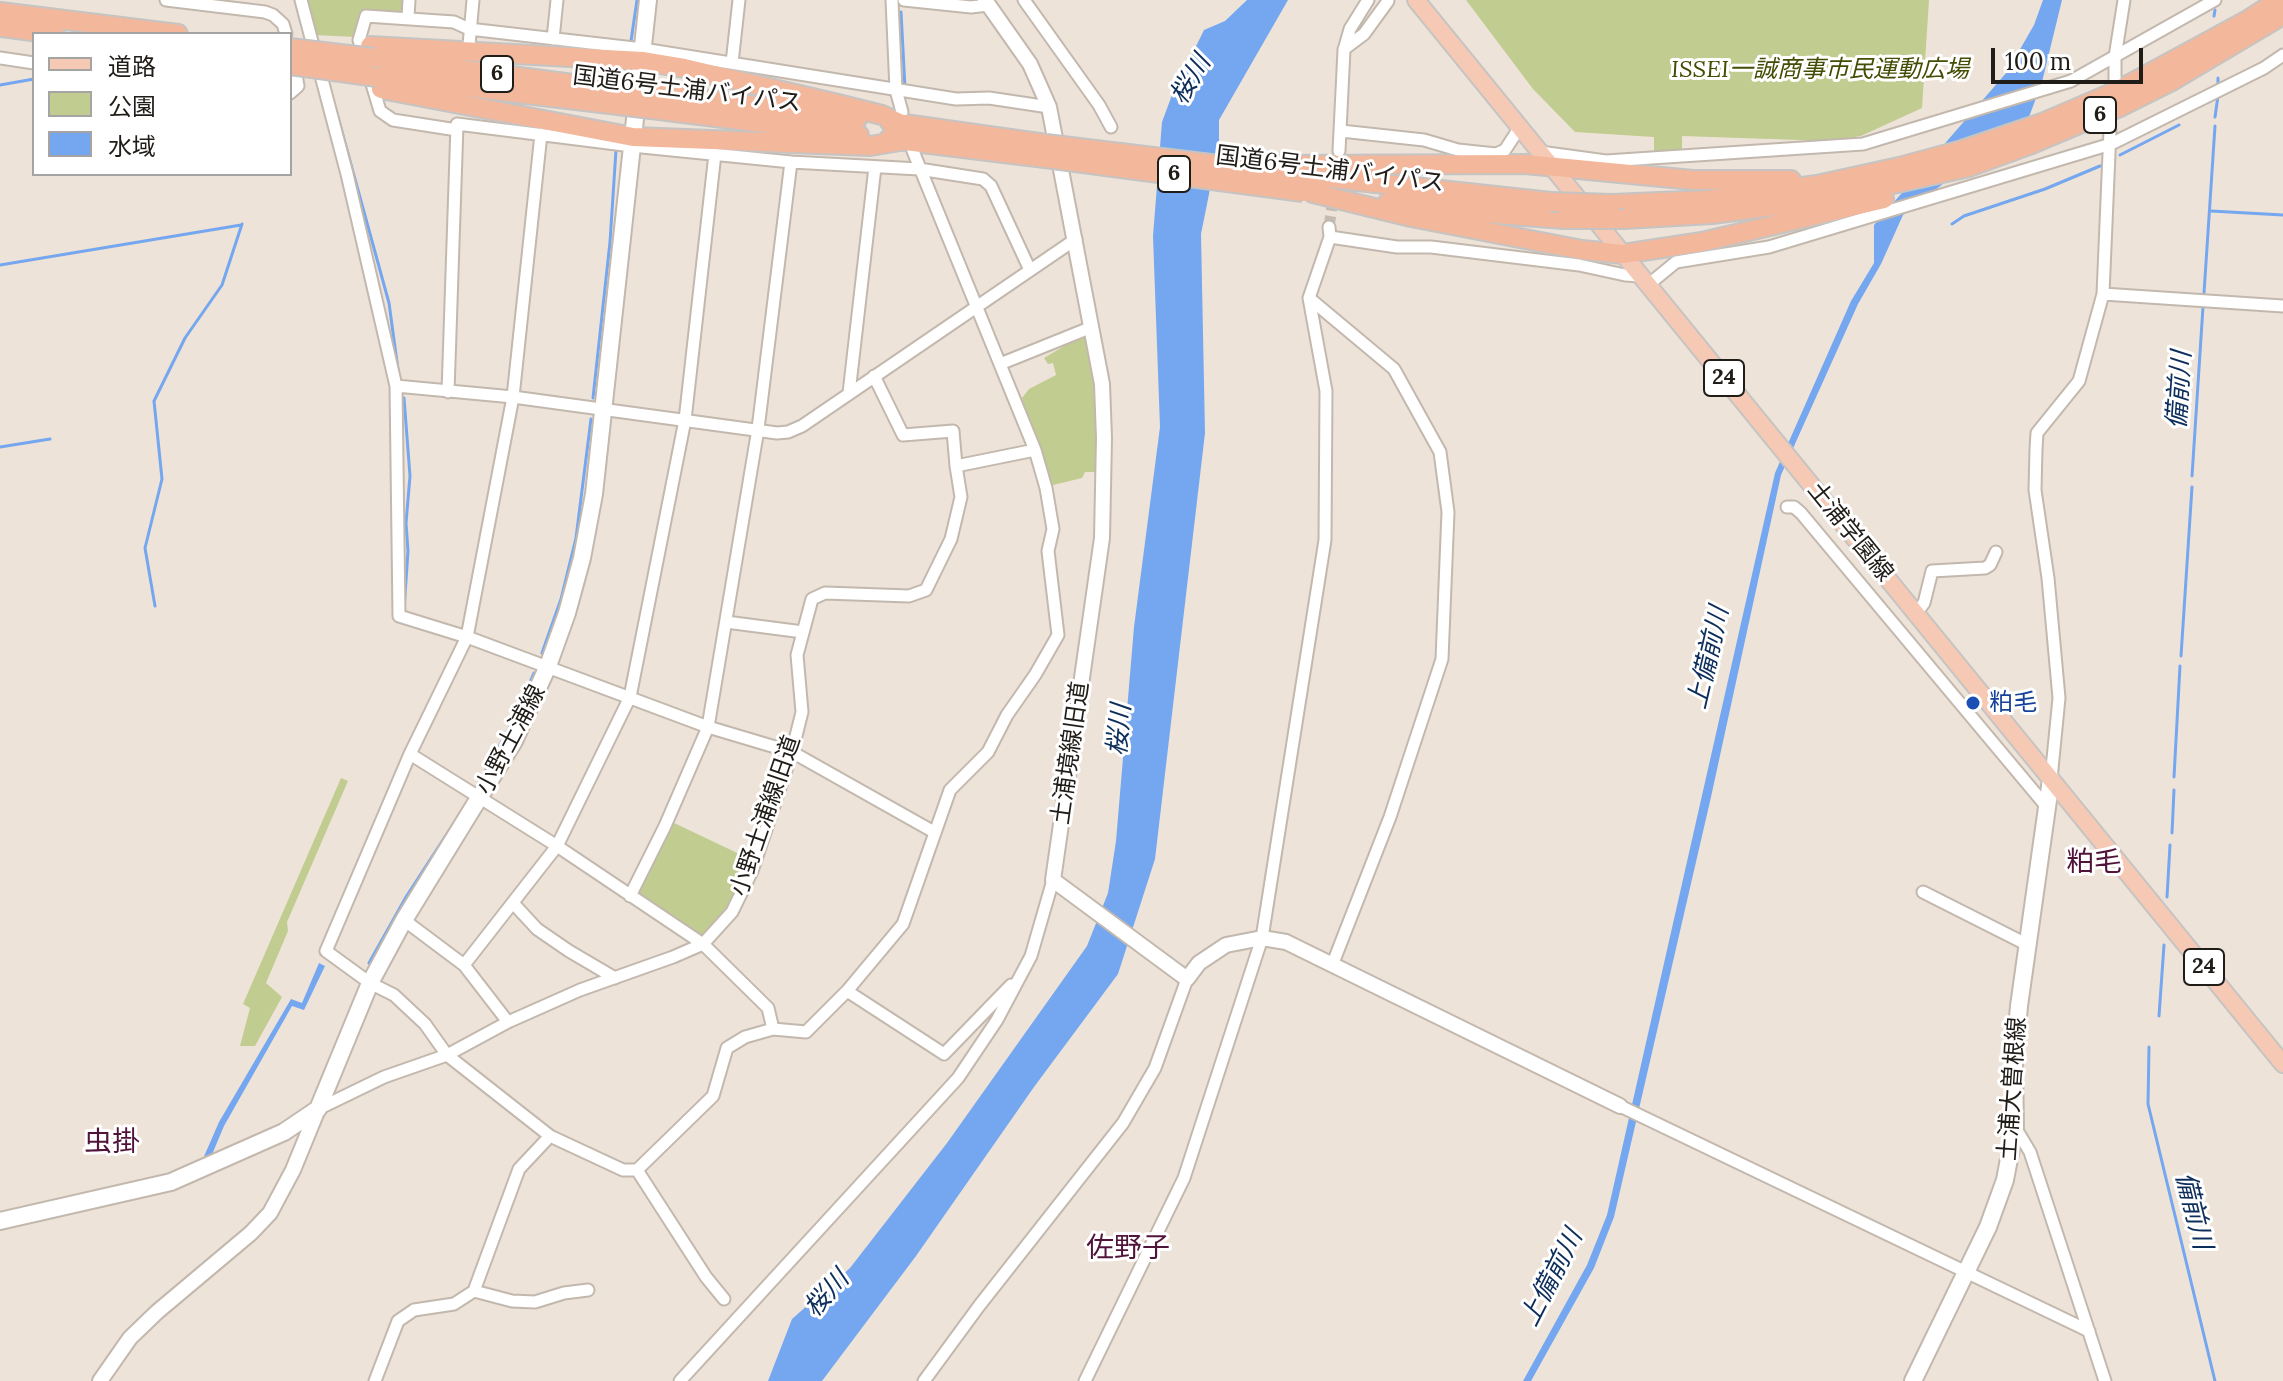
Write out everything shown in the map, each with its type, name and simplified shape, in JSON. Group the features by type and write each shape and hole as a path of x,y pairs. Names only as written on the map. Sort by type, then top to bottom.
{"highway":[{"path":"2167,74 2258,0"},
{"name":"国道6号土浦バイパス","path":"292,47 376,68 1045,151 1306,181 1551,202 1612,204 1707,200 1817,185 1899,167 2042,123 2119,90 2167,74 2279,0"},
{"path":"0,12 162,32"},
{"name":"国道6号土浦バイパス","path":"1045,151 1253,169 1483,213 1564,219 1624,219 1867,197 1933,185 1969,167 2029,145 2283,15"},
{"path":"0,27 39,32"},
{"path":"2167,74 2235,56 2283,29"},
{"path":"643,55 684,68 882,115 904,132 870,146 632,142 376,68 643,55"},
{"name":"国道6号土浦バイパス","path":"292,65 343,72 376,68"},
{"path":"1306,181 1546,159 1693,180 1785,178 1817,185"},
{"path":"1306,181 1411,217 1582,250 1623,254 1702,242 1867,197"}],"main road":[{"name":"小野土浦線","path":"318,1109 370,983 404,920 514,741 548,666 567,613 582,558 594,494 648,0"},
{"name":"土浦学園線","path":"1416,0 2283,1064"},
{"name":"土浦大曽根線","path":"1913,1381 1998,1203 2015,1127 2015,1041 2051,779"},
{"path":"0,1221 171,1182 284,1132 318,1109"}],"street":[{"path":"166,0 265,12 283,24 285,32"},
{"path":"301,0 364,243 396,386 399,616 548,666 708,727 792,752 934,832"},
{"path":"408,17 409,0"},
{"path":"469,45 473,0"},
{"path":"553,39 557,0"},
{"path":"732,63 739,0"},
{"path":"541,134 513,397 467,637 410,754 326,951 370,983 394,995 425,1024 447,1055 550,1136 623,1170 637,1170 713,1096 727,1048 745,1037 773,1029 806,1032 847,991 903,924 950,790 988,752 1007,715 1058,635 1048,551 1053,529 1046,488 1035,450 904,132 896,90 892,0"},
{"path":"904,0 971,7 986,2"},
{"path":"1024,0 1099,105 1111,127"},
{"path":"1339,151 1344,50 1350,29 1368,0"},
{"path":"2115,81 2115,57 2124,0"},
{"path":"1546,159 1606,161 1863,144 2071,81 2215,0"},
{"path":"1344,50 1364,34 1388,1"},
{"name":"土浦境線旧道","path":"986,2 1030,64 1049,107 1102,384 1102,538 1056,882"},
{"path":"1030,270 991,186 983,179 919,169 791,162 632,142 393,120 380,111 359,40 366,16 408,17 454,22 469,29 553,39 643,55 732,63 956,99 989,98 1049,107"},
{"path":"1085,1381 1184,1178 1262,938 1325,540 1326,391 1309,298 1330,232 1397,247 1431,247 1579,265 1645,280 1676,262 1769,247 2111,144 2264,68 2283,55"},
{"path":"292,57 298,86 292,91"},
{"path":"0,58 32,63"},
{"path":"448,392 460,107"},
{"path":"1341,131 1424,140 1458,150 1496,154 1505,150 1520,127"},
{"path":"2051,779 2059,698 2048,578 2035,490 2037,433 2079,381 2103,294 2110,130"},
{"path":"464,965 557,846 630,697 685,420 715,154"},
{"path":"630,896 665,826 708,727 758,429 791,162"},
{"path":"849,393 875,167"},
{"path":"396,386 513,397 788,432 802,426 1076,239"},
{"path":"2103,294 2283,306"},
{"path":"1309,298 1394,369 1440,452 1448,512 1442,659 1390,817 1333,963"},
{"path":"1000,364 1092,327"},
{"path":"874,376 903,435 953,431 956,466 1035,450"},
{"name":"小野土浦線旧道","path":"318,1109 374,1081 447,1055 508,1022 580,990 703,944 732,912 752,871 792,752 802,712 797,655 812,599 825,593 909,596 926,590 951,539 961,497 956,466"},
{"path":"1787,507 1794,507 1801,513 2046,806"},
{"path":"1916,613 1924,603 1932,571 1985,568 1990,565 1996,552"},
{"path":"726,622 803,632"},
{"path":"410,754 557,846 703,944 768,1008 773,1029"},
{"path":"680,1381 958,1078 997,1020 1031,956 1056,882 1187,979"},
{"path":"1923,892 2028,945"},
{"path":"513,903 537,929 615,978"},
{"path":"404,920 464,965 508,1022"},
{"path":"924,1381 1123,1123 1155,1068 1187,979 1199,963 1212,953 1244,940 1262,938 1286,942 1333,963 1622,1107 2089,1331"},
{"path":"847,991 944,1054 1020,976"},
{"path":"100,1381 139,1329 270,1213 293,1170 318,1109"},
{"path":"2015,1127 2030,1152 2105,1381"},
{"path":"375,1381 398,1321 414,1310 454,1304 474,1291 519,1169 550,1136"},
{"path":"637,1170 706,1277 724,1299"},
{"path":"474,1291 512,1301 535,1302 588,1290"}],"green space":[{"path":"305,0 407,0 406,14 365,12 356,37 314,35"},
{"name":"ISSEI一誠商事市民運動広場","path":"1466,0 1929,0 1922,108 1861,136 1829,141 1682,136 1682,153 1654,154 1654,137 1575,132 1533,89"},
{"path":"1091,330 1099,385 1099,472 1085,472 1082,478 1049,486 1022,398 1029,389 1056,375 1053,363 1048,364 1044,358"},
{"path":"341,778 348,781 287,922 288,931 266,983 282,997 255,1046 240,1046 250,1008 243,1004"},
{"path":"670,821 752,860 729,910 703,940 634,895"}],"water":[{"name":"桜川","path":"1247,0 1288,0 1219,120 1219,144 1201,234 1205,433 1155,859 1118,974 1034,1087 916,1256 822,1381 768,1381 792,1319 850,1268 947,1143 1087,946 1108,893 1116,841 1134,627 1160,427 1153,236 1162,122 1204,30 1225,21"},
{"path":"2043,0 2062,0 2042,82 2029,117 1903,215 1881,264 1858,304 1781,475 1711,797 1614,1217 1594,1268 1531,1381 1523,1381 1587,1265 1607,1215 1775,473 1851,301 1874,263 1874,225 2007,72 2034,25"},
{"path":"319,963 325,966 304,1010 292,1006 224,1126 208,1164 202,1161 219,1122 291,999 302,1003"}],"waterway":[{"path":"631,41 637,0"},
{"name":"備前川","path":"2214,16 2215,10"},
{"path":"901,12 905,88"},
{"name":"備前川","path":"2218,78 2218,84"},
{"path":"0,85 32,79"},
{"name":"備前川","path":"2215,117 2218,96"},
{"path":"336,110 389,303 399,377"},
{"path":"2120,155 2179,125"},
{"name":"備前川","path":"2204,293 2215,126"},
{"path":"593,398 610,242 616,150"},
{"path":"1952,224 1964,216 2045,189 2100,166"},
{"path":"2211,211 2283,215"},
{"path":"155,606 145,548 162,479 154,401 185,338 222,285 242,224"},
{"path":"0,265 241,225"},
{"name":"備前川","path":"2192,476 2203,307"},
{"path":"404,398 410,476 404,610"},
{"path":"542,653 561,599 576,538 591,419"},
{"path":"0,447 50,439"},
{"name":"備前川","path":"2181,656 2192,487"},
{"name":"備前川","path":"2174,777 2180,666"},
{"path":"479,782 511,725 534,673"},
{"name":"備前川","path":"2172,833 2174,790"},
{"path":"369,963 406,897 463,809"},
{"name":"備前川","path":"2167,897 2170,845"},
{"name":"備前川","path":"2159,1016 2164,945"},
{"name":"備前川","path":"2149,1047 2148,1104 2215,1381"}],"tunnel":[{"path":"1329,227 1334,192"}],"place":[{"name":"粕毛","path":"1973,703"}],"district":[{"name":"粕毛","path":"2094,863"},
{"name":"虫掛","path":"112,1143"},
{"name":"佐野子","path":"1128,1249"}],"water label":[{"name":"上備前川","path":"1709,658"},
{"name":"上備前川","path":"1552,1278"}]}
